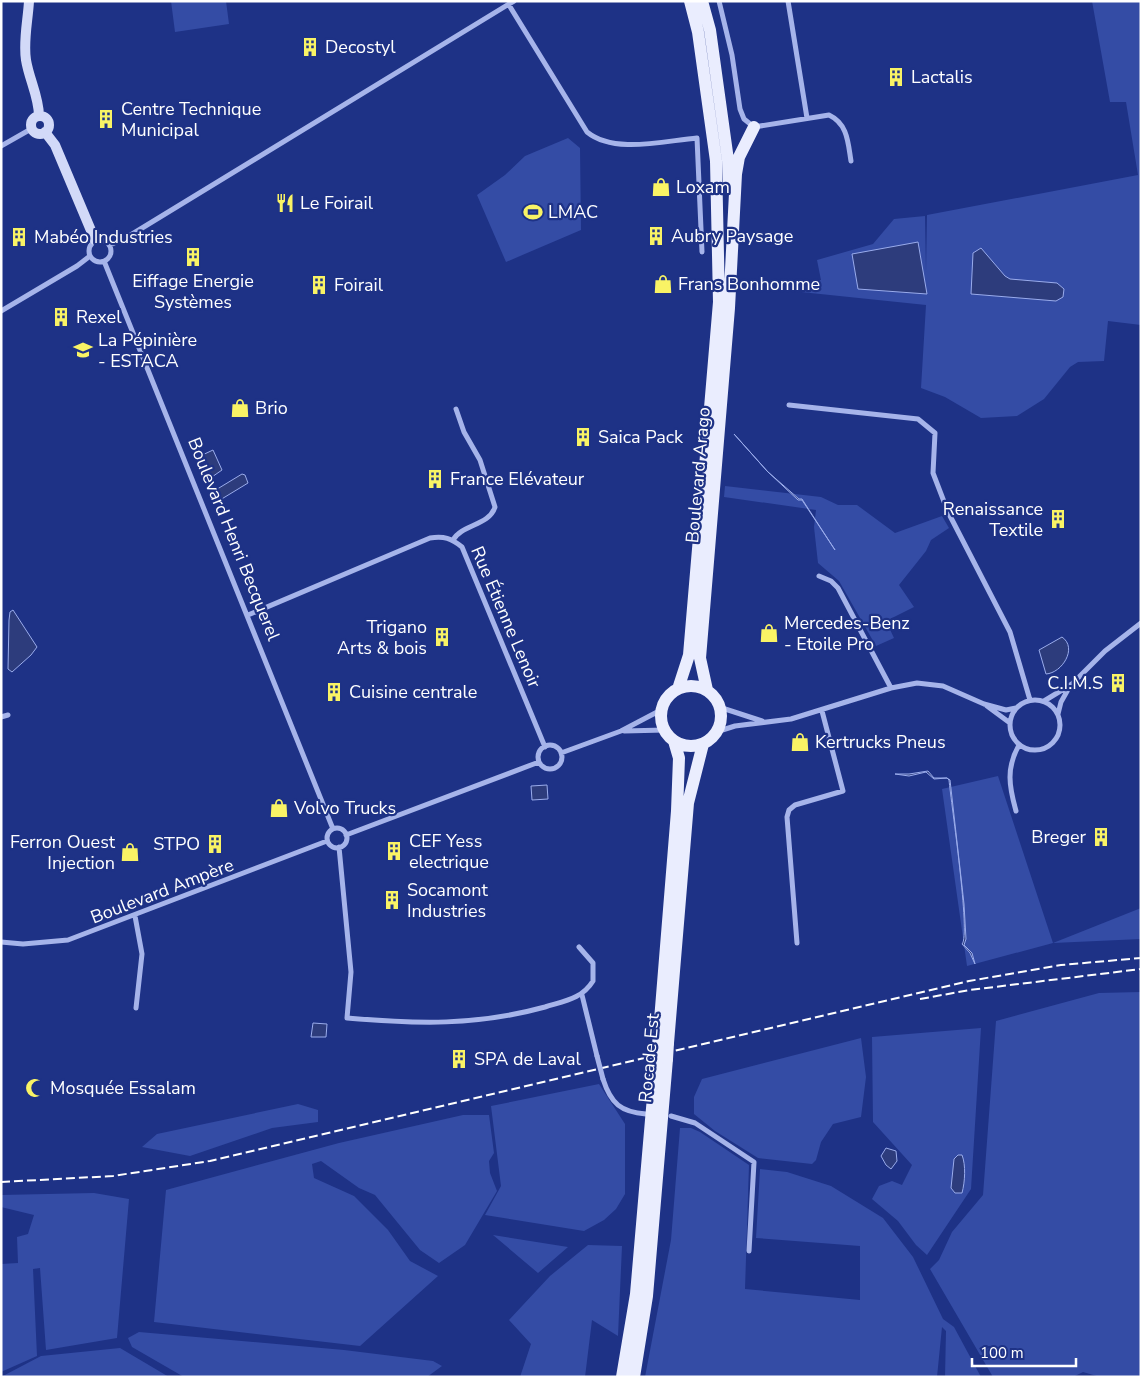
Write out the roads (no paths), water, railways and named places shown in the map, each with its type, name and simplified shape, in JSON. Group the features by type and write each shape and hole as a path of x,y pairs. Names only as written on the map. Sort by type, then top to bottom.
{"main road":[{"path":"678,688 689,655 719,302 716,161 698,32 690,1"},
{"path":"702,1 710,30 728,160 732,263"},
{"path":"732,263 739,158 754,127"},
{"name":"Boulevard Arago","path":"707,690 700,658 732,263"},
{"path":"663,1044 679,758 674,741 664,730 661,710 670,694 678,688 697,686 707,690 720,707 721,720 716,732 703,744 684,745 674,741"},
{"name":"Rocade Est","path":"634,1377 647,1296 663,1044 688,803 703,744"},
{"name":"Rocade Est","path":"622,1377 636,1294 662,1061"}],"street":[{"path":"29,1 26,59 31,85 39,107 39,116"},
{"path":"719,1 732,55 740,109 744,119 754,127 829,115 837,119 846,133 851,161"},
{"path":"788,1 807,118"},
{"path":"110,245 129,236 511,3 587,132 596,140 618,145 697,138 702,252"},
{"path":"32,129 32,120 39,116"},
{"path":"39,116 48,122 45,132"},
{"path":"32,129 38,134 45,132"},
{"path":"1,146 32,129"},
{"path":"45,132 55,146 95,240"},
{"path":"95,240 105,240 110,245 111,253 104,261 94,261 90,256 89,245 95,240"},
{"path":"1,311 77,266 90,256"},
{"name":"Boulevard Henri Becquerel","path":"104,261 333,829"},
{"path":"789,406 918,419 935,432 933,473 948,512 1010,632 1030,700"},
{"path":"452,540 460,532 488,517 494,507 480,460 464,432 456,409"},
{"name":"Rue Étienne Lenoir","path":"248,615 430,538 443,536 462,547 545,747"},
{"path":"819,576 831,581 838,588 891,688"},
{"path":"1016,708 1010,723 1010,731 1019,745 1034,750 1049,747 1059,734 1061,727 1058,714 1061,702 1072,684 1105,651 1141,623"},
{"path":"716,732 791,719 822,711 891,688 917,684 943,686 984,704 1006,710 1016,708 1030,700 1044,701 1072,684"},
{"path":"1044,701 1058,714"},
{"path":"984,704 1010,723"},
{"path":"720,707 765,722"},
{"path":"561,752 621,731 661,710"},
{"path":"797,943 787,817 789,810 795,805 843,791 822,711"},
{"path":"1,717 8,715"},
{"path":"621,731 664,730"},
{"path":"1016,810 1009,785 1012,757 1019,745"},
{"path":"539,762 540,751 545,747 556,747 561,752"},
{"path":"539,762 544,767 555,768 560,763 561,752"},
{"path":"346,835 539,762"},
{"path":"333,829 339,829 346,835 346,841 339,848 327,842 327,835 333,829"},
{"name":"Boulevard Ampère","path":"1,942 23,944 68,940 327,842"},
{"path":"339,848 351,972 347,1018 408,1024 483,1021 522,1014 582,995 593,981 594,972 592,963 579,947"},
{"path":"134,916 142,954 136,1008"},
{"path":"582,995 608,1094 620,1108 629,1112 646,1114"},
{"path":"671,1116 695,1123 754,1162 749,1251"}],"railway":[{"path":"1,1182 113,1176 210,1161 969,981 1061,965 1141,958"},
{"path":"920,999 970,990 1141,969"}],"place":[{"name":"Decostyl","path":"310,47"},
{"name":"Lactalis","path":"896,77"},
{"name":"Centre Technique Municipal","path":"106,119"},
{"name":"Loxam","path":"661,187"},
{"name":"Le Foirail","path":"285,203"},
{"name":"LMAC","path":"533,212"},
{"name":"Aubry Paysage","path":"656,236"},
{"name":"Mabéo Industries","path":"19,237"},
{"name":"Eiffage Energie Systèmes","path":"193,257"},
{"name":"Frans Bonhomme","path":"663,284"},
{"name":"Foirail","path":"319,285"},
{"name":"Rexel","path":"61,317"},
{"name":"La Pépinière - ESTACA","path":"83,350"},
{"name":"Brio","path":"240,408"},
{"name":"Saica Pack","path":"583,437"},
{"name":"France Elévateur","path":"435,479"},
{"name":"Renaissance Textile","path":"1058,519"},
{"name":"Mercedes-Benz - Etoile Pro","path":"769,633"},
{"name":"Trigano Arts & bois","path":"442,637"},
{"name":"C.I.M.S","path":"1118,683"},
{"name":"Cuisine centrale","path":"334,692"},
{"name":"Kertrucks Pneus","path":"800,742"},
{"name":"Volvo Trucks","path":"279,808"},
{"name":"Breger","path":"1101,837"},
{"name":"STPO","path":"215,844"},
{"name":"CEF Yess electrique","path":"394,851"},
{"name":"Ferron Ouest Injection","path":"130,852"},
{"name":"Socamont Industries","path":"392,900"},
{"name":"SPA de Laval","path":"459,1059"},
{"name":"Mosquée Essalam","path":"35,1088"}]}
